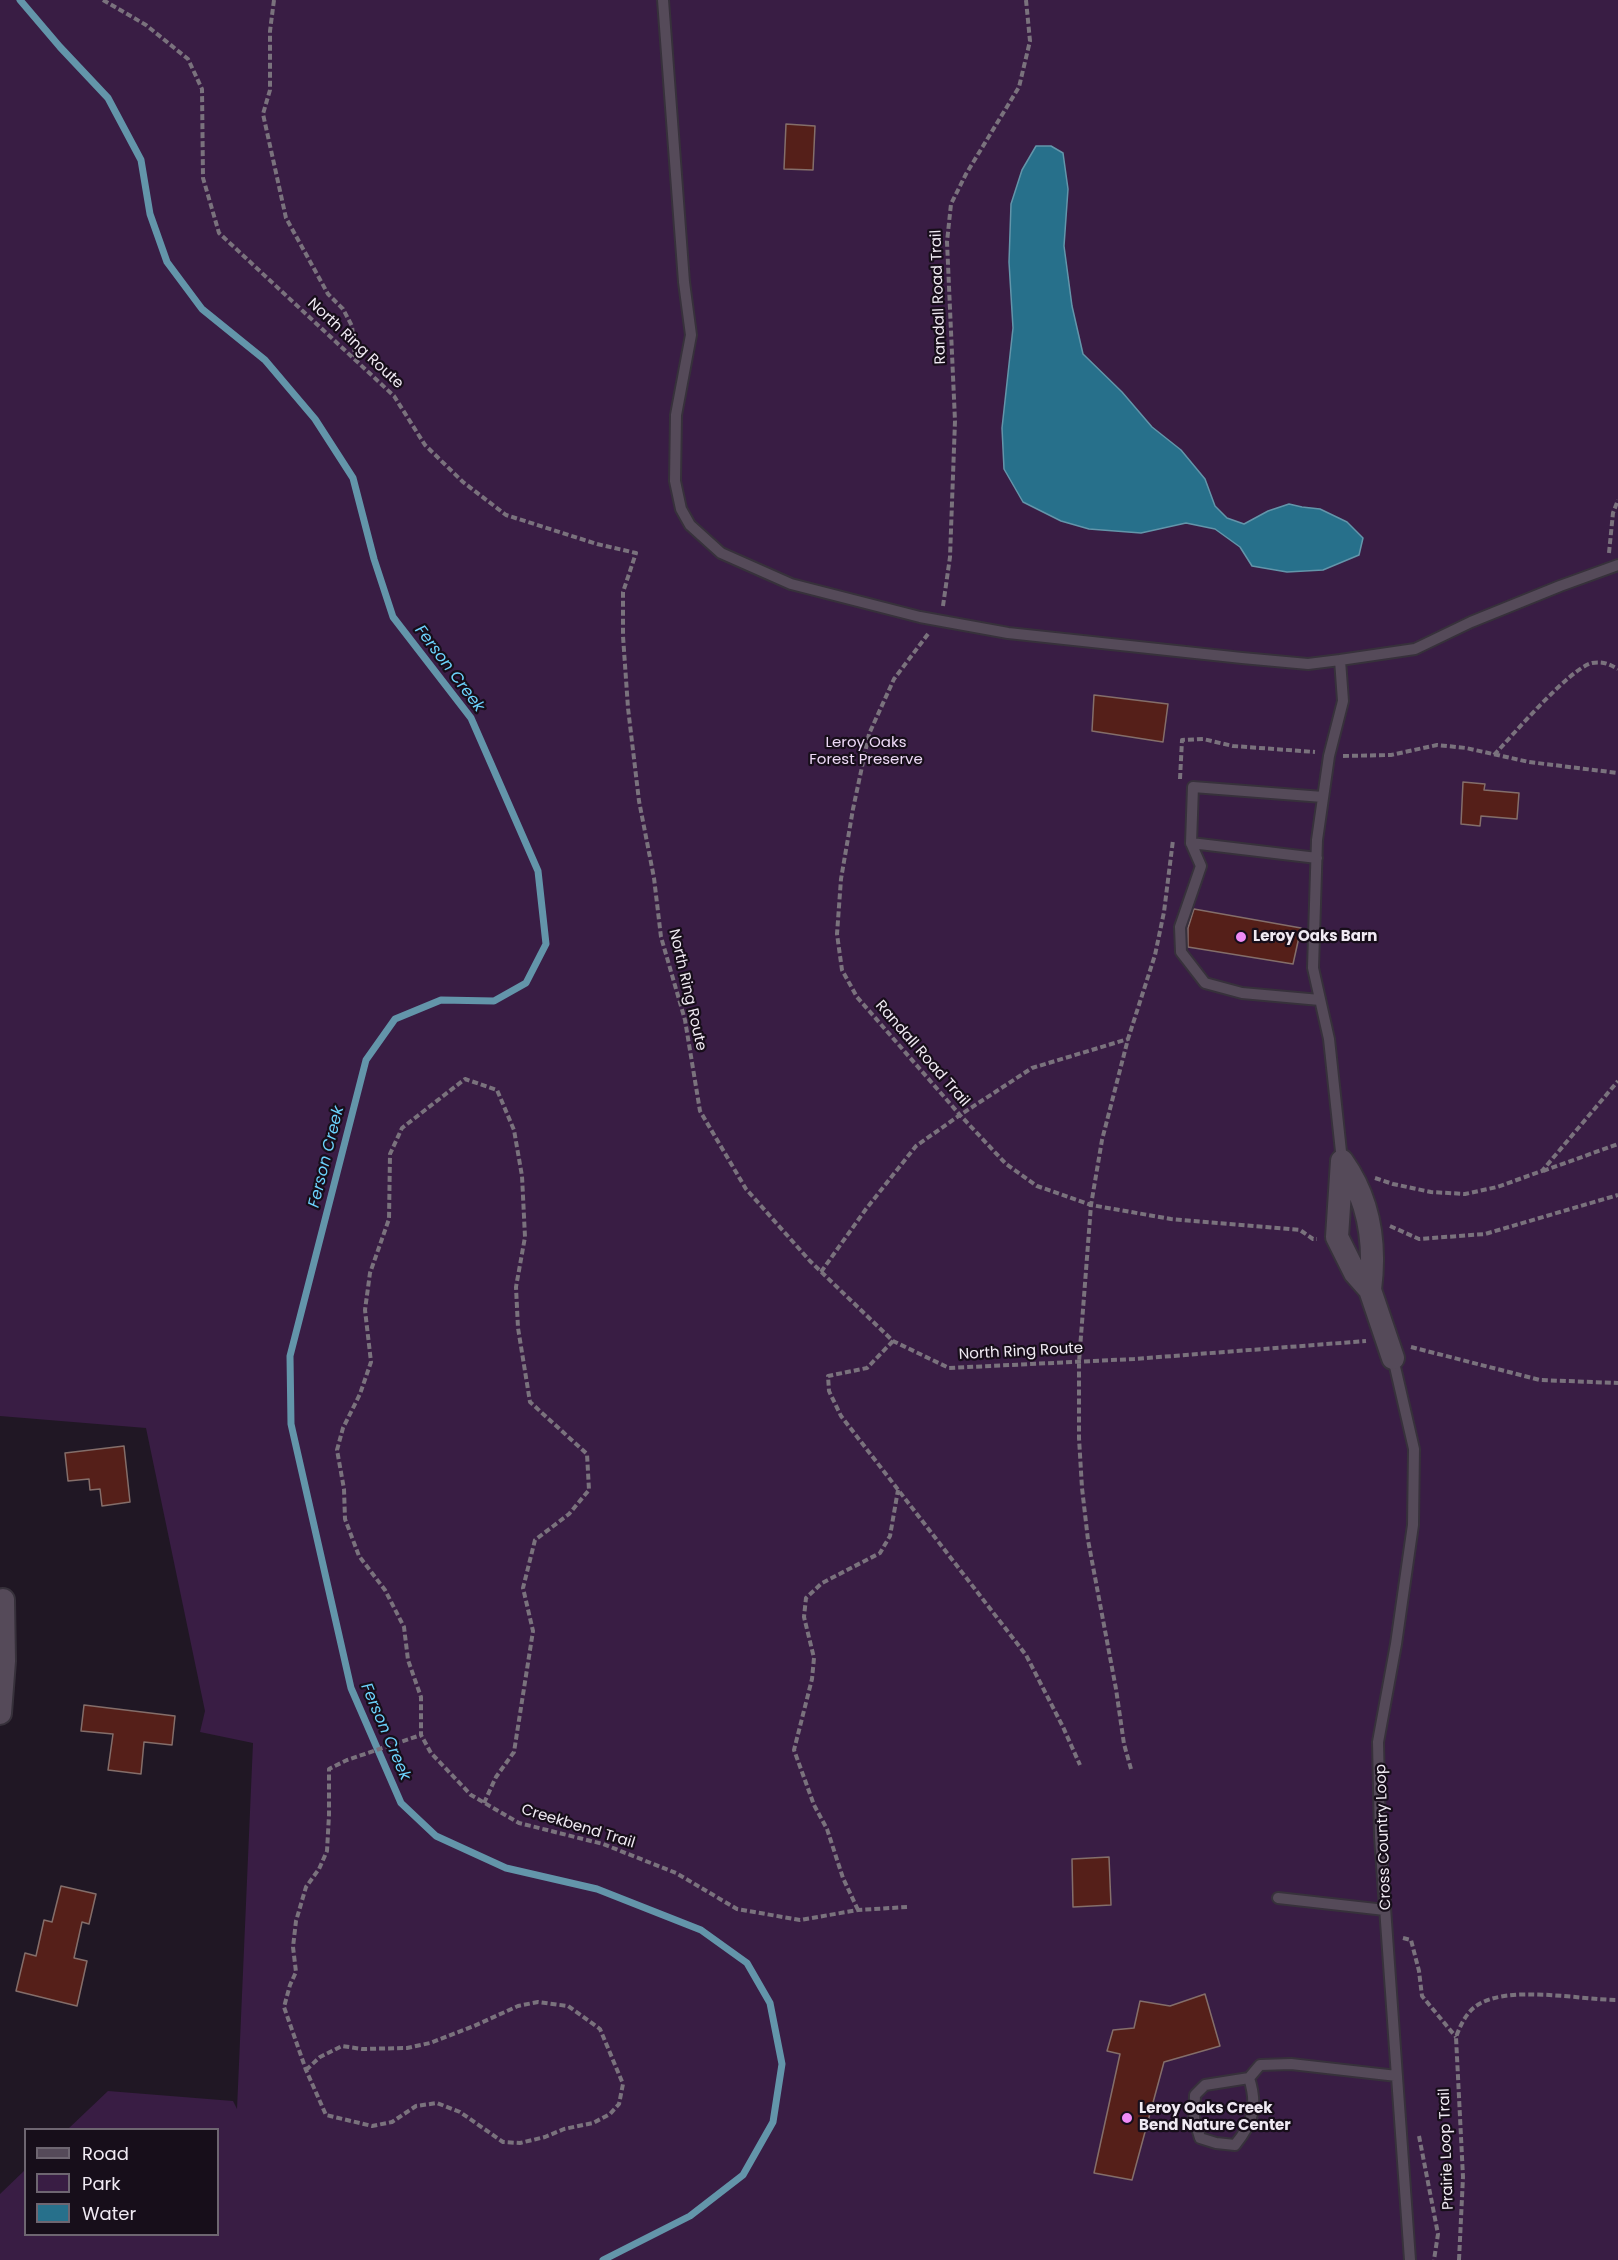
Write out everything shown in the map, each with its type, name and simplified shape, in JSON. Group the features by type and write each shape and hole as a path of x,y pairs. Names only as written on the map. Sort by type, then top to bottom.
{"street":[{"path":"1346,1168 1337,1237 1355,1273 1370,1290 1390,1349"},
{"path":"1346,1168 1371,1228 1373,1262 1370,1290"},
{"path":"0,1713 4,1661 3,1600"}],"lane":[{"path":"663,0 684,282 691,334 676,416 675,481 681,509 690,525 721,553 791,584 920,617 1008,633 1308,664 1416,649 1471,622 1613,567"},
{"path":"1340,660 1343,701 1329,756 1323,797 1317,858 1313,968 1329,1039 1346,1168"},
{"path":"1320,1000 1242,993 1205,983 1181,952 1180,927 1187,902 1202,866 1191,843 1192,787 1323,797"},
{"path":"1191,843 1317,858"},
{"path":"1390,1349 1414,1449 1413,1525 1396,1644 1378,1742 1380,1837 1410,2260"},
{"path":"1278,1898 1385,1910"},
{"path":"1248,2078 1253,2091 1253,2108 1247,2130 1235,2145 1200,2138 1194,2118 1195,2095 1205,2085 1248,2078 1260,2065 1291,2064 1397,2076"}],"path":[{"name":"North Ring Route","path":"103,0 146,25 188,60 202,89 203,178 219,233 394,396 425,445 463,482 506,515 636,554 623,592 623,636 637,789 654,878 661,937 685,1020 700,1111 746,1190 821,1272 893,1341 949,1368 1390,1349 1540,1380 1618,1383"},
{"path":"274,0 270,31 270,90 263,114 286,218 328,294 343,309 352,326 355,358"},
{"name":"Randall Road Trail","path":"940,612 945,601 950,557 955,421 947,242 951,204 966,174 1019,87 1030,41 1026,0"},
{"path":"1613,567 1613,513 1618,500"},
{"name":"Randall Road Trail","path":"931,631 894,679 869,734 841,879 837,934 842,970 856,997 1006,1164 1037,1186 1091,1205 1171,1219 1300,1230 1313,1239 1321,1239"},
{"path":"1494,755 1563,681 1589,663 1606,662 1618,669"},
{"path":"1180,781 1182,740 1311,751 1329,756 1391,754 1437,745 1466,748 1529,762 1618,773"},
{"path":"1131,1769 1124,1744 1085,1519 1078,1438 1079,1362 1091,1205 1102,1140 1128,1039 1155,955 1164,912 1174,831"},
{"path":"821,1272 866,1209 916,1146 1032,1068 1128,1039"},
{"path":"306,2070 320,2057 342,2046 362,2049 407,2048 430,2043 518,2006 538,2002 568,2006 600,2029 623,2084 619,2104 610,2114 593,2123 564,2129 545,2137 520,2143 503,2142 460,2112 437,2103 416,2106 392,2122 372,2126 326,2115 306,2070 284,2007 296,1972 292,1947 296,1922 306,1887 319,1869 327,1851 329,1769 347,1760 421,1735 420,1697 408,1660 404,1628 385,1590 359,1556 345,1519 345,1489 337,1450 343,1428 360,1395 371,1362 365,1310 370,1273 389,1219 390,1154 402,1128 465,1080 497,1090 514,1130 522,1176 525,1237 516,1287 518,1328 530,1402 587,1454 589,1490 569,1514 535,1540 523,1588 533,1631 514,1752 496,1777 484,1803"},
{"path":"1542,1171 1618,1081"},
{"path":"1346,1168 1393,1184 1431,1192 1465,1194 1497,1187 1618,1144"},
{"path":"1388,1225 1419,1239 1485,1234 1618,1195"},
{"path":"893,1341 867,1368 828,1376 829,1391 841,1416 1026,1655 1063,1726 1080,1765"},
{"path":"858,1910 843,1878 827,1829 814,1805 794,1750 812,1679 814,1658 804,1617 806,1598 822,1583 880,1553 890,1536 898,1489"},
{"name":"Creekbend Trail","path":"421,1735 431,1753 471,1795 519,1824 603,1844 676,1873 737,1909 800,1920 858,1910 907,1907"},
{"path":"1387,1938 1411,1940 1419,1971 1422,1996 1456,2037 1461,2024 1475,2006 1500,1995 1573,1996 1618,2000"},
{"name":"Prairie Loop Trail","path":"1456,2037 1463,2177 1459,2260"},
{"path":"1419,2132 1438,2234 1434,2260"}],"green space":[{"name":"Leroy Oaks Forest Preserve","path":"0,0 1618,0 1618,2260 0,2260 0,2194 24,2171 24,2236 219,2236 219,2128 69,2128 108,2091 233,2101 237,2109 253,1743 200,1732 205,1711 146,1428 0,1416"}],"water":[{"path":"1036,146 1051,146 1063,153 1068,189 1064,246 1072,306 1083,354 1122,392 1152,427 1181,450 1205,479 1215,506 1227,518 1244,524 1268,511 1289,504 1320,509 1347,522 1363,538 1359,555 1323,570 1287,572 1252,566 1240,547 1215,529 1186,523 1141,533 1089,529 1061,521 1023,502 1004,469 1002,428 1013,328 1009,262 1011,204 1022,170"}],"building":[{"path":"786,124 815,126 813,170 784,169"},
{"path":"1094,695 1168,704 1163,742 1092,731"},
{"path":"1463,782 1485,784 1484,790 1519,793 1517,819 1481,816 1480,826 1461,824"},
{"name":"Leroy Oaks Barn","path":"1194,909 1301,928 1293,964 1188,947 1188,928"},
{"path":"124,1446 130,1502 102,1506 100,1489 90,1490 89,1479 68,1481 65,1453"},
{"path":"84,1705 175,1716 172,1745 144,1742 141,1774 108,1770 113,1734 81,1731"},
{"path":"1109,1857 1111,1905 1073,1907 1072,1859"},
{"path":"61,1886 96,1894 89,1924 82,1922 74,1958 87,1961 77,2006 16,1991 25,1953 36,1956 44,1920 52,1922"},
{"name":"Leroy Oaks Creek Bend Nature Center","path":"1205,1994 1220,2046 1164,2062 1132,2180 1094,2173 1120,2054 1107,2051 1113,2030 1134,2028 1140,2001 1170,2006"}],"waterway":[{"name":"Ferson Creek","path":"20,0 108,98 141,160 150,214 167,262 202,309 265,360 315,419 353,478 374,559 393,617 471,718 538,871 546,944 526,983 494,1001 441,1000 395,1019 366,1060 290,1356 291,1424 351,1688 401,1803 436,1836 506,1868 597,1889 701,1930 747,1963 770,2003 782,2064 773,2122 743,2175 690,2216 603,2260"}],"place":[{"name":"Leroy Oaks Barn","path":"1241,937"},
{"name":"Leroy Oaks Creek Bend Nature Center","path":"1127,2118"}]}
